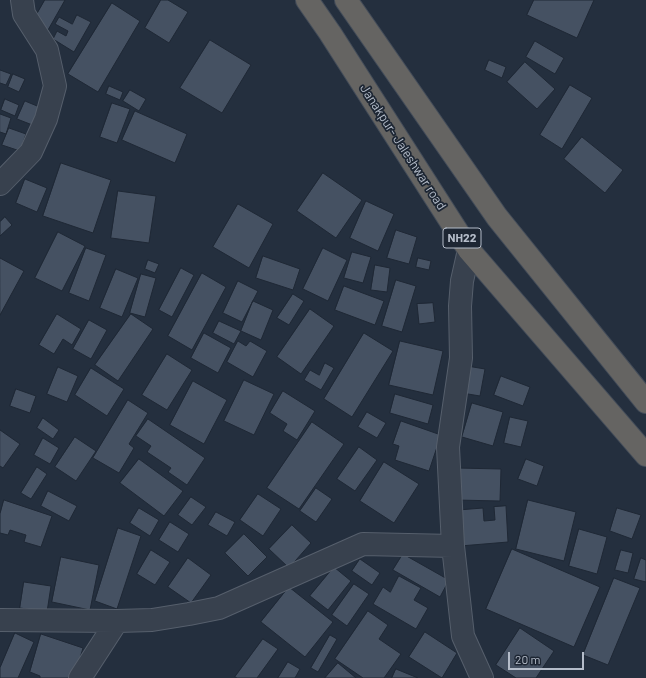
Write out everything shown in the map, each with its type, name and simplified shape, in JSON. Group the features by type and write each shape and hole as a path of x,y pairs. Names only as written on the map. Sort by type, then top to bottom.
{"highway":[{"name":"Janakpur- Jaleshwar road","path":"307,0 330,33 469,250 646,455"},
{"name":"NH22","path":"346,0 496,217 646,402"}],"street":[{"path":"0,184 31,152 46,120 55,86 47,50 24,14 22,0"},
{"path":"469,250 462,281 460,306 462,358 448,446 453,546 463,636 482,678"},
{"path":"0,620 152,620 189,614 219,608 363,544 453,546"},
{"path":"80,678 117,621"}],"building":[{"path":"45,0 65,0 48,30 33,21"},
{"path":"161,0 168,0 188,12 169,43 145,28"},
{"path":"534,0 594,0 577,38 527,15"},
{"path":"112,3 140,21 98,92 68,74"},
{"path":"77,15 91,22 74,52 53,39 57,31 66,36 68,31 55,24 59,17 72,24"},
{"path":"210,40 251,65 222,113 180,88"},
{"path":"535,41 564,58 555,74 526,57"},
{"path":"489,60 506,67 502,78 485,70"},
{"path":"525,62 555,89 537,109 507,82"},
{"path":"0,70 11,74 6,85 0,83"},
{"path":"13,74 25,79 19,92 8,87"},
{"path":"570,85 592,98 562,149 540,135"},
{"path":"109,86 123,92 120,100 106,94"},
{"path":"130,90 146,99 139,111 123,101"},
{"path":"5,99 19,105 15,116 1,110"},
{"path":"25,101 42,108 35,126 17,119"},
{"path":"112,103 130,109 117,143 100,137"},
{"path":"135,111 187,134 175,163 122,140"},
{"path":"0,114 11,118 6,134 0,132"},
{"path":"9,128 26,134 20,151 2,145"},
{"path":"582,137 623,170 605,193 564,159"},
{"path":"61,163 111,180 93,233 43,216"},
{"path":"323,173 362,200 336,238 297,211"},
{"path":"25,179 47,188 37,212 16,203"},
{"path":"118,191 156,196 149,243 111,238"},
{"path":"366,201 394,214 378,251 350,238"},
{"path":"238,204 273,224 249,268 213,247"},
{"path":"5,217 12,225 0,236 0,222"},
{"path":"396,230 417,237 409,264 387,258"},
{"path":"58,232 85,246 62,291 35,278"},
{"path":"86,248 106,255 89,301 69,293"},
{"path":"323,248 347,260 328,301 303,289"},
{"path":"352,252 371,257 363,283 344,278"},
{"path":"263,256 300,269 293,290 256,278"},
{"path":"0,258 24,271 0,315"},
{"path":"418,258 431,261 429,270 416,267"},
{"path":"148,260 159,264 155,273 145,269"},
{"path":"375,265 390,268 387,292 371,290"},
{"path":"181,268 194,275 172,317 159,310"},
{"path":"116,269 138,278 122,317 100,308"},
{"path":"202,273 226,287 192,350 168,336"},
{"path":"141,274 156,278 145,317 130,313"},
{"path":"396,280 416,286 402,332 382,326"},
{"path":"238,281 258,291 242,322 223,313"},
{"path":"344,286 384,301 375,325 335,310"},
{"path":"293,294 304,301 289,325 277,318"},
{"path":"253,301 273,310 261,340 241,331"},
{"path":"433,303 435,322 419,324 417,304"},
{"path":"310,309 334,326 301,374 277,357"},
{"path":"57,314 81,329 72,345 63,339 54,354 39,345"},
{"path":"131,314 153,329 118,381 95,365"},
{"path":"89,320 107,330 91,359 73,349"},
{"path":"219,321 241,331 234,344 213,333"},
{"path":"204,333 231,348 218,373 191,358"},
{"path":"364,333 393,351 352,417 324,399"},
{"path":"238,341 246,346 250,341 267,351 253,377 227,362"},
{"path":"400,341 443,351 433,395 389,385"},
{"path":"167,354 192,370 167,410 142,395"},
{"path":"325,363 334,368 321,390 304,380 310,370 319,375"},
{"path":"467,366 485,369 480,396 462,393"},
{"path":"58,367 78,376 67,402 47,394"},
{"path":"91,368 124,389 107,416 75,395"},
{"path":"501,376 530,387 523,406 494,395"},
{"path":"244,380 274,394 254,435 224,421"},
{"path":"193,381 227,400 204,444 170,425"},
{"path":"16,389 36,396 30,413 10,406"},
{"path":"283,391 315,411 297,440 283,431 287,424 270,413"},
{"path":"395,394 433,405 428,424 390,413"},
{"path":"128,400 148,413 129,444 134,448 119,473 93,458"},
{"path":"472,403 503,412 493,446 462,437"},
{"path":"367,412 386,423 377,438 358,427"},
{"path":"510,417 528,421 521,447 504,443"},
{"path":"43,418 59,430 53,439 37,428"},
{"path":"148,419 205,458 187,485 168,472 171,468 147,452 151,446 136,436"},
{"path":"401,421 441,435 429,471 395,460 399,446 393,444"},
{"path":"312,422 344,444 299,509 267,488"},
{"path":"0,430 20,444 3,468 0,466"},
{"path":"75,437 96,451 76,481 55,467"},
{"path":"43,438 59,448 50,464 34,455"},
{"path":"359,447 377,460 355,491 337,479"},
{"path":"139,459 183,491 164,516 120,483"},
{"path":"526,459 544,466 537,486 518,479"},
{"path":"384,462 419,484 394,523 360,501"},
{"path":"37,467 47,474 31,499 21,493"},
{"path":"457,468 501,469 500,501 456,500"},
{"path":"316,488 332,499 316,522 300,511"},
{"path":"48,491 77,506 69,521 41,506"},
{"path":"258,494 281,509 263,536 240,520"},
{"path":"191,497 206,507 192,525 178,515"},
{"path":"4,500 52,516 41,547 24,542 26,535 10,530 8,535 0,533 0,514"},
{"path":"528,500 576,512 564,561 516,549"},
{"path":"506,506 508,542 460,546 458,510 483,508 484,521 495,520 494,507"},
{"path":"139,508 159,520 150,536 130,523"},
{"path":"617,508 641,515 632,539 610,531"},
{"path":"216,512 235,522 227,536 208,525"},
{"path":"170,522 189,534 178,552 159,540"},
{"path":"292,525 311,543 289,568 269,549"},
{"path":"118,528 141,536 117,609 95,601"},
{"path":"579,529 607,537 597,574 569,566"},
{"path":"244,534 267,557 248,576 225,553"},
{"path":"512,549 600,587 574,647 486,609"},
{"path":"151,550 170,562 155,585 137,574"},
{"path":"621,550 633,553 628,573 615,570"},
{"path":"403,554 449,580 440,597 393,570"},
{"path":"61,557 99,565 90,610 52,602"},
{"path":"188,558 211,575 191,603 168,587"},
{"path":"641,558 646,560 646,582 634,579"},
{"path":"360,559 380,573 372,585 352,571"},
{"path":"334,567 351,581 328,610 310,596"},
{"path":"399,576 421,588 414,600 428,608 416,629 373,604 383,587 390,592"},
{"path":"614,578 640,588 608,665 583,655"},
{"path":"24,582 51,586 47,612 20,608"},
{"path":"354,584 369,594 347,626 332,615"},
{"path":"289,587 333,622 305,657 261,622"},
{"path":"368,611 388,625 379,639 401,654 384,678 363,678 335,659"},
{"path":"520,628 554,651 536,678 516,678 496,665"},
{"path":"425,632 457,653 442,678 409,657"},
{"path":"15,633 34,642 18,678 0,678 0,668"},
{"path":"41,634 83,648 74,678 40,678 40,676 30,672"},
{"path":"330,635 337,639 318,672 311,668"},
{"path":"263,639 278,649 257,678 235,677"},
{"path":"288,662 300,669 295,678 278,678"},
{"path":"338,663 356,678 325,678"},
{"path":"396,669 418,678 392,678"}]}
